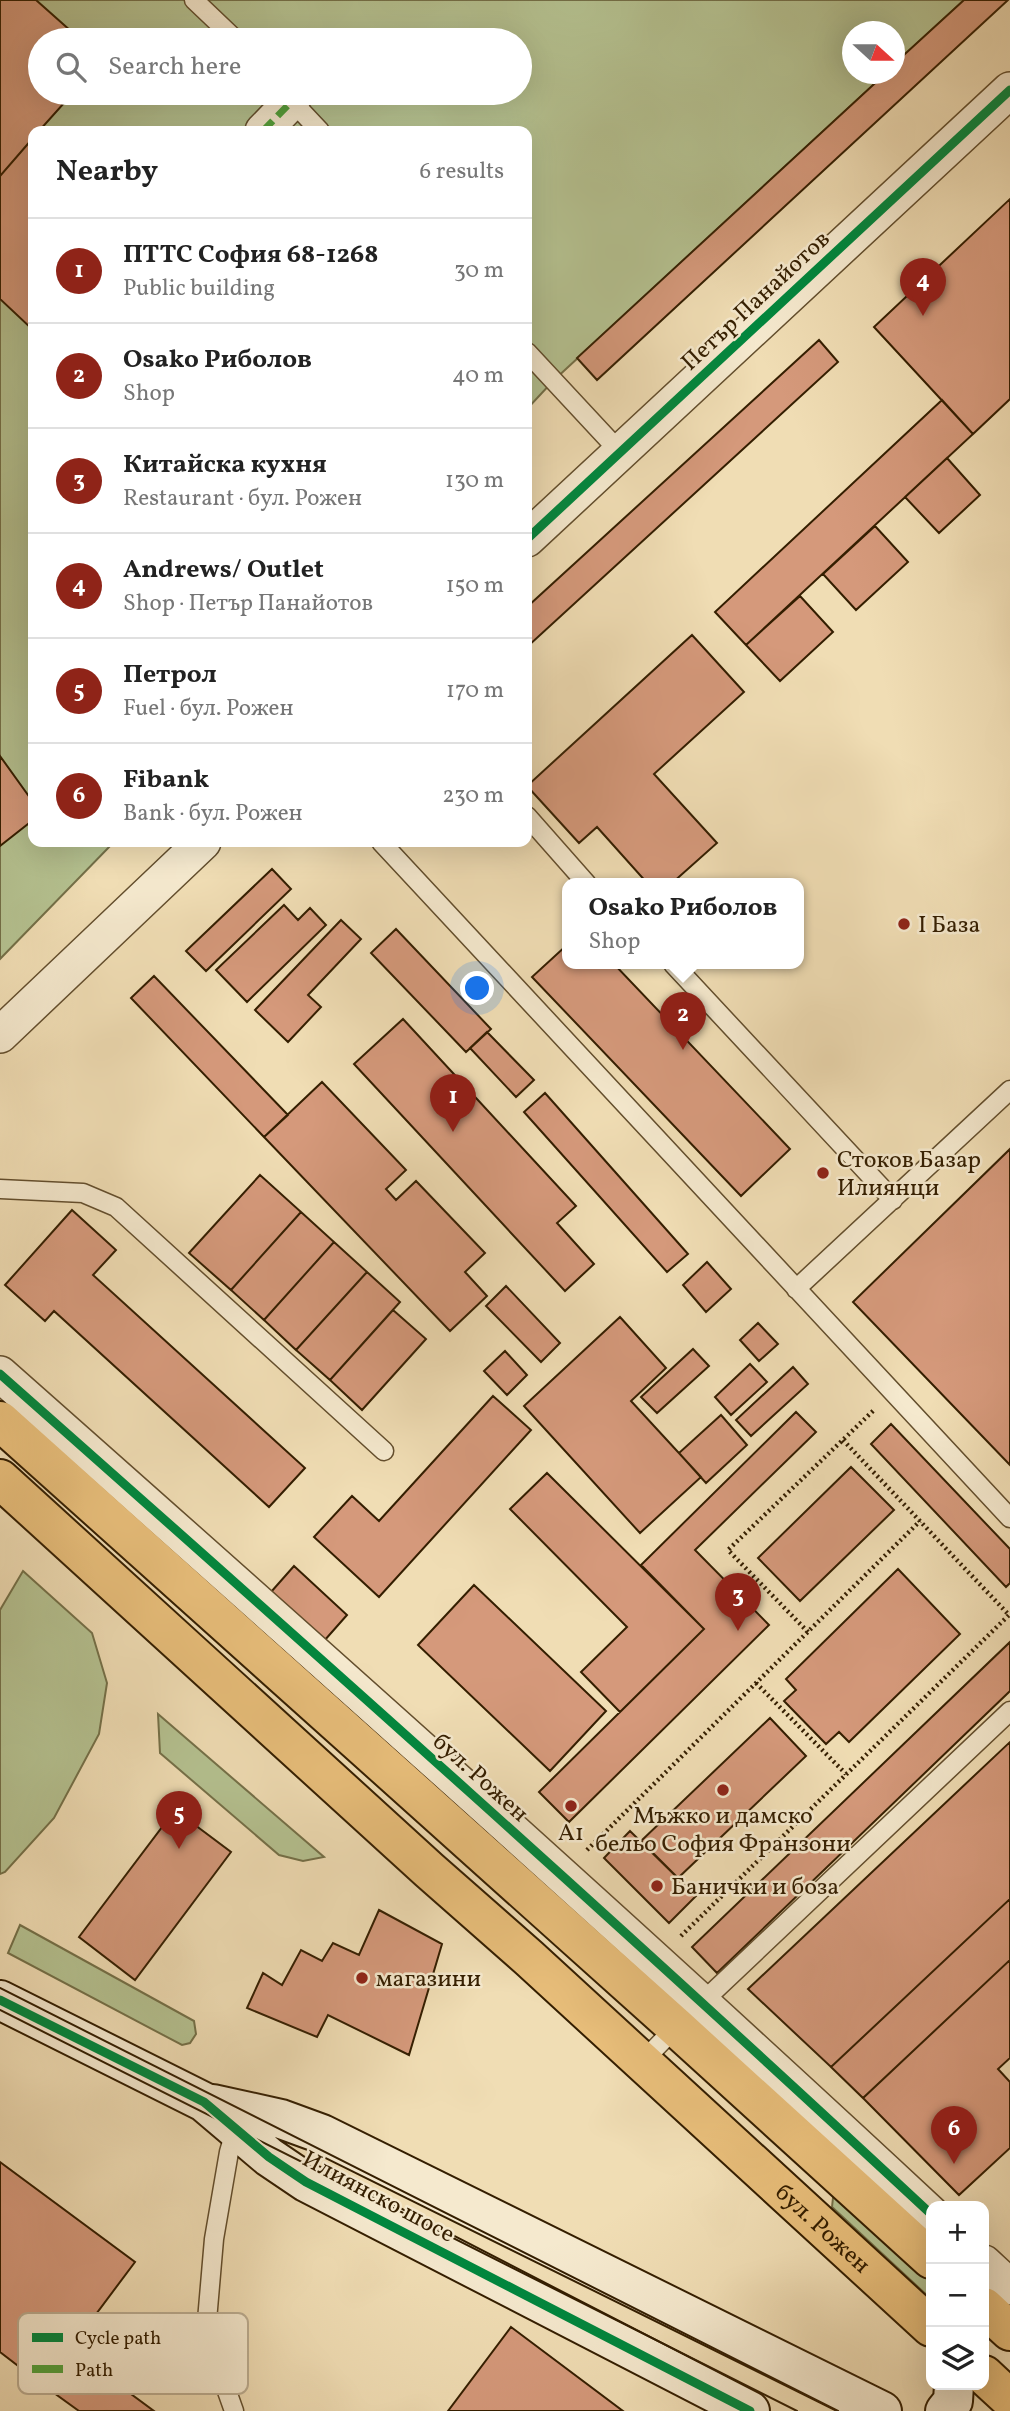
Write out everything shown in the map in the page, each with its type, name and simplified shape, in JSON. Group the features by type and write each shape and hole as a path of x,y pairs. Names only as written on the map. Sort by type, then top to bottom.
{"main road":[{"name":"бул. Рожен","path":"0,1421 689,2015 926,2254"},
{"name":"бул. Рожен","path":"0,1479 926,2322"},
{"path":"989,2312 1010,2331"},
{"path":"989,2380 1010,2399"}],"street":[{"name":"Петър Панайотов","path":"532,534 1010,90"},
{"path":"267,126 282,105"},
{"path":"0,1035 198,847"},
{"name":"бул. Рожен","path":"0,1374 327,1663 561,1875 689,2015 926,2210"},
{"name":"Илиянско шосе","path":"0,2000 240,2119 281,2119 322,2134 882,2411"},
{"name":"Илиянско шосе","path":"240,2119 269,2157 306,2182 750,2411"},
{"path":"985,2264 1010,2287"},
{"path":"944,2411 953,2401 954,2390"}],"lane":[{"path":"194,0 223,28"},
{"path":"296,105 315,126"},
{"path":"532,357 620,452"},
{"path":"532,823 582,878"},
{"path":"386,847 1010,1518"},
{"path":"678,969 893,1200"},
{"path":"796,1289 1010,1090"},
{"path":"0,1189 83,1193 116,1208 384,1451"},
{"path":"642,2062 1010,1711"},
{"path":"208,2313 214,2239 229,2152 240,2119"},
{"path":"228,2394 234,2411"}],"path":[{"path":"808,1632 728,1550 892,1392"},
{"path":"673,1944 1009,1614 843,1440"},
{"path":"561,1875 920,1521"},
{"path":"756,1683 846,1774"}],"green space":[{"path":"0,0 964,0 905,55 905,21 842,21 842,84 874,84 553,381 532,404 532,126 28,126 28,847 109,847 0,959"},
{"path":"23,1571 92,1633 107,1683 99,1734 54,1818 5,1872 0,1874 0,1610"},
{"path":"158,1714 324,1857 303,1861 279,1855 160,1753"},
{"path":"20,1925 194,2021 196,2034 190,2043 182,2045 8,1953"},
{"path":"842,2197 926,2275 926,2294 832,2207 833,2198"}],"building":[{"path":"0,0 36,0 68,28 28,28 28,105 62,105 43,126 28,126 28,144 0,176"},
{"path":"964,0 1008,0 597,380 577,358 874,84 905,84 905,54"},
{"path":"28,144 28,325 0,299 0,176"},
{"path":"1010,199 1010,399 973,434 874,327"},
{"path":"819,340 838,362 532,642 532,602"},
{"path":"942,400 973,434 746,645 715,612"},
{"path":"947,458 980,495 939,533 905,497"},
{"path":"875,526 908,562 856,610 823,574"},
{"path":"800,596 833,632 780,681 746,645"},
{"path":"692,635 744,692 654,774 717,843 678,878 643,878 597,827 579,843 532,791 532,781"},
{"path":"0,756 28,795 28,824 0,846"},
{"path":"272,869 291,889 206,971 186,951"},
{"path":"284,905 298,920 310,908 326,925 247,1002 216,970"},
{"path":"341,920 361,939 308,995 321,1007 288,1042 255,1010"},
{"path":"396,929 491,1029 466,1052 371,953"},
{"path":"562,950 562,969 619,969 790,1149 741,1196 532,977"},
{"path":"154,976 288,1115 264,1137 131,998"},
{"path":"403,1019 576,1206 557,1223 594,1264 565,1291 354,1064"},
{"path":"487,1032 534,1080 516,1097 470,1048"},
{"path":"322,1082 406,1170 386,1189 396,1200 416,1181 485,1253 465,1272 487,1296 450,1331 264,1137"},
{"path":"545,1093 688,1254 667,1272 524,1112"},
{"path":"1010,1149 1010,1465 853,1302"},
{"path":"260,1175 301,1212 231,1290 189,1253"},
{"path":"72,1210 116,1250 93,1275 305,1468 269,1507 54,1311 45,1321 5,1285"},
{"path":"301,1212 334,1242 264,1320 231,1290"},
{"path":"334,1242 367,1272 296,1350 264,1320"},
{"path":"707,1262 731,1289 706,1312 683,1285"},
{"path":"367,1272 400,1302 330,1380 296,1350"},
{"path":"506,1286 560,1343 541,1362 486,1306"},
{"path":"393,1310 426,1339 362,1410 330,1380"},
{"path":"620,1317 666,1368 631,1401 701,1477 640,1533 524,1406"},
{"path":"758,1323 778,1344 759,1361 740,1340"},
{"path":"693,1349 709,1366 657,1413 641,1397"},
{"path":"505,1351 527,1375 507,1395 484,1371"},
{"path":"750,1364 767,1382 731,1415 715,1397"},
{"path":"793,1367 808,1384 751,1436 736,1420"},
{"path":"493,1396 531,1430 379,1597 314,1537 352,1496 379,1521"},
{"path":"796,1412 816,1432 695,1550 769,1625 569,1822 539,1792 704,1629 641,1565"},
{"path":"721,1415 747,1445 706,1483 679,1453"},
{"path":"891,1424 1010,1549 1010,1583 1006,1587 871,1444"},
{"path":"851,1467 894,1510 800,1601 758,1558"},
{"path":"547,1473 704,1629 620,1712 581,1672 627,1627 510,1509"},
{"path":"294,1566 347,1615 324,1641 271,1592"},
{"path":"898,1569 960,1634 849,1742 839,1732 826,1744 784,1701 796,1690 786,1679"},
{"path":"474,1585 606,1711 550,1771 418,1645"},
{"path":"1010,1642 1010,1691 717,1973 692,1947"},
{"path":"770,1718 806,1756 678,1878 641,1841"},
{"path":"1010,1742 1010,1899 831,2067 748,1989"},
{"path":"175,1810 231,1852 135,1980 79,1937"},
{"path":"630,1831 696,1896 669,1923 604,1858"},
{"path":"1010,1899 1010,1960 863,2098 831,2067"},
{"path":"379,1910 442,1944 409,2055 328,2015 317,2037 247,2008 263,1973 282,1985 301,1950 322,1961 333,1943 359,1955"},
{"path":"1010,1960 1010,2058 998,2069 1010,2082 1010,2148 959,2195 863,2098"},
{"path":"0,2162 135,2262 97,2313 18,2313 18,2366 0,2352"},
{"path":"511,2327 623,2411 448,2411"},
{"path":"55,2394 131,2394 154,2411 79,2411"}],"tram line":[{"path":"0,1988 838,2411"},
{"path":"0,2010 797,2411"}],"marked path":[{"path":"268,126 288,105"}],"cycle path":[{"path":"532,534 1010,90"},
{"path":"0,1374 468,1791 926,2209"},
{"path":"0,2000 204,2102 269,2157 306,2182 750,2411"}],"place":[{"name":"Andrews/ Outlet","path":"923,316"},
{"name":"I База","path":"904,924"},
{"name":"Osako Риболов","path":"683,1050"},
{"name":"ПТТС София 68-1268","path":"453,1132"},
{"name":"Стоков Базар Илиянци","path":"823,1173"},
{"name":"Китайска кухня","path":"738,1631"},
{"name":"Мъжко и дамско бельо София Франзони","path":"723,1790"},
{"name":"A1","path":"571,1806"},
{"name":"Петрол","path":"179,1849"},
{"name":"Банички и боза","path":"657,1886"},
{"name":"магазини","path":"362,1978"},
{"name":"Fibank","path":"954,2164"}]}
